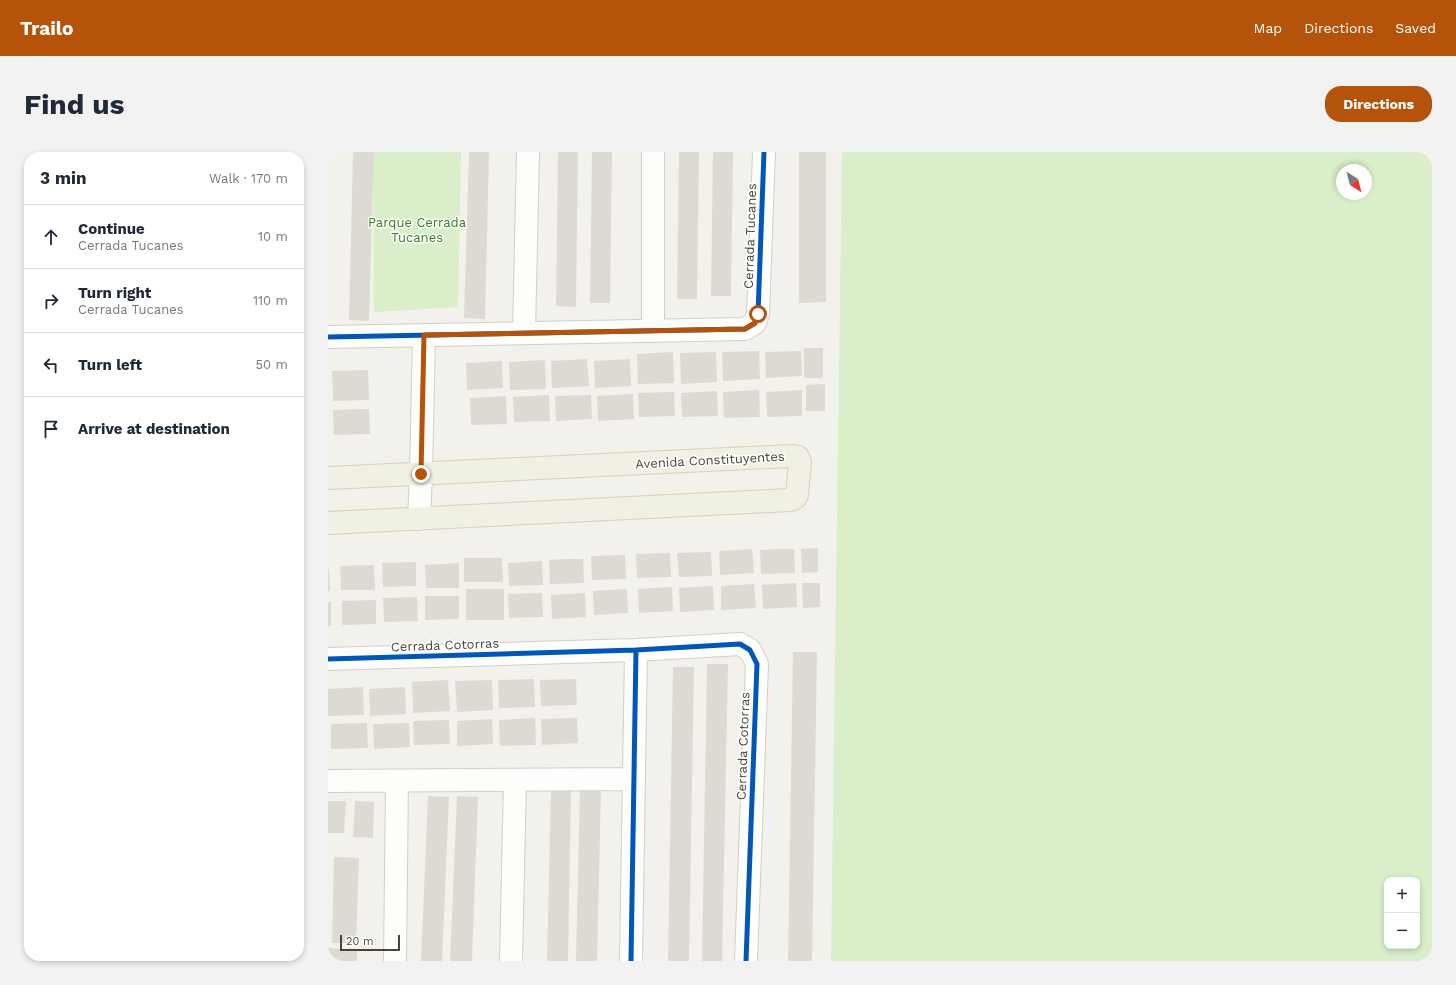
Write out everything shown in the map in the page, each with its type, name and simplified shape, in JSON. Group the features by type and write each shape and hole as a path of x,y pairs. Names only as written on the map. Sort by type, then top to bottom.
{"main road":[{"name":"Avenida Constituyentes","path":"328,478 792,456 798,457 800,462 797,495 794,499 790,500 328,524"}],"street":[{"path":"524,333 528,152"},
{"path":"653,152 653,331"},
{"name":"Cerrada Tucanes","path":"328,337 745,329 755,323 758,314 764,152"},
{"path":"419,519 424,335"},
{"name":"Cerrada Cotorras","path":"328,659 636,650 740,644 750,650 757,664 746,961"},
{"path":"631,961 636,650"},
{"path":"328,781 634,779"},
{"path":"511,961 515,780"},
{"path":"394,961 397,781"}],"green space":[{"name":"Parque Cerrada Tucanes","path":"373,152 461,152 458,307 374,312"},
{"path":"842,152 1432,152 1432,961 831,961"}],"building":[{"path":"353,152 374,152 369,321 349,320"},
{"path":"469,152 489,152 485,319 464,318"},
{"path":"558,152 578,152 576,307 556,306"},
{"path":"592,152 612,152 610,303 590,303"},
{"path":"679,152 699,152 697,299 677,299"},
{"path":"713,152 733,152 731,296 711,296"},
{"path":"799,152 826,152 826,302 799,303"},
{"path":"804,348 823,348 823,378 804,378"},
{"path":"759,351 760,379 723,381 722,352"},
{"path":"801,351 802,376 766,378 765,352"},
{"path":"673,352 674,383 638,384 637,354"},
{"path":"716,352 717,382 681,384 680,353"},
{"path":"587,359 589,386 552,388 551,361"},
{"path":"630,359 631,386 595,388 594,361"},
{"path":"545,360 546,389 510,390 509,362"},
{"path":"502,361 503,388 467,390 466,363"},
{"path":"368,370 369,400 333,401 332,371"},
{"path":"825,384 825,411 806,411 806,385"},
{"path":"759,390 760,417 724,418 723,392"},
{"path":"802,390 802,416 767,417 766,392"},
{"path":"717,391 718,416 682,417 681,393"},
{"path":"674,392 675,416 639,417 638,393"},
{"path":"633,394 634,419 598,421 597,396"},
{"path":"549,395 550,421 514,422 513,397"},
{"path":"591,395 592,419 556,421 555,396"},
{"path":"506,396 507,424 471,425 470,398"},
{"path":"369,409 370,434 334,435 333,410"},
{"path":"818,548 818,572 802,573 801,549"},
{"path":"752,549 754,573 720,575 719,551"},
{"path":"794,549 795,573 761,574 760,550"},
{"path":"711,552 712,576 679,577 677,553"},
{"path":"670,553 671,577 637,578 636,554"},
{"path":"625,555 626,579 592,580 591,556"},
{"path":"464,558 502,558 503,582 464,582"},
{"path":"583,559 584,583 550,584 549,560"},
{"path":"542,561 543,585 509,586 508,563"},
{"path":"416,562 416,586 383,587 382,563"},
{"path":"459,563 459,588 426,588 425,565"},
{"path":"374,565 375,590 341,590 340,566"},
{"path":"329,569 330,591 328,591"},
{"path":"796,583 797,607 763,609 762,585"},
{"path":"802,583 820,583 820,607 803,608"},
{"path":"754,584 756,608 721,610 721,586"},
{"path":"713,586 714,610 680,612 679,588"},
{"path":"672,587 673,611 639,613 638,589"},
{"path":"466,589 504,589 504,620 466,620"},
{"path":"627,589 628,613 594,615 593,591"},
{"path":"542,593 543,617 509,618 508,594"},
{"path":"585,593 586,617 552,619 551,595"},
{"path":"425,596 459,596 459,619 425,620"},
{"path":"417,597 418,621 384,622 383,598"},
{"path":"376,600 376,624 342,625 342,601"},
{"path":"328,602 331,602 331,626 328,626"},
{"path":"793,652 817,652 812,961 788,961"},
{"path":"707,664 728,664 722,961 702,961"},
{"path":"673,667 694,667 689,961 668,961"},
{"path":"534,679 535,707 499,708 498,680"},
{"path":"576,679 577,705 541,706 540,680"},
{"path":"448,680 450,711 413,713 412,682"},
{"path":"492,680 493,710 457,712 455,681"},
{"path":"363,687 364,715 328,716 328,689"},
{"path":"405,687 406,714 370,716 369,689"},
{"path":"535,718 536,745 500,746 499,720"},
{"path":"577,718 578,743 542,745 541,719"},
{"path":"492,719 493,744 457,746 457,721"},
{"path":"449,720 450,744 414,745 413,721"},
{"path":"367,723 368,748 331,749 331,724"},
{"path":"409,723 410,747 374,749 373,724"},
{"path":"580,789 601,789 597,961 576,961"},
{"path":"551,790 571,790 568,961 547,961"},
{"path":"428,796 449,797 442,961 421,961"},
{"path":"457,796 478,797 472,961 450,961"},
{"path":"328,801 346,801 344,833 328,833"},
{"path":"355,801 374,802 373,838 353,837"},
{"path":"334,857 359,858 356,943 332,943"},
{"path":"328,948 357,950 357,961 328,961"}],"cycle path":[{"path":"328,337 745,329 755,323 758,314 764,152"},
{"path":"328,659 636,650 740,644 750,650 757,664 746,961"},
{"path":"631,961 636,650"}],"route":[{"path":"421,474 424,335 745,329 755,323 758,314"}]}
